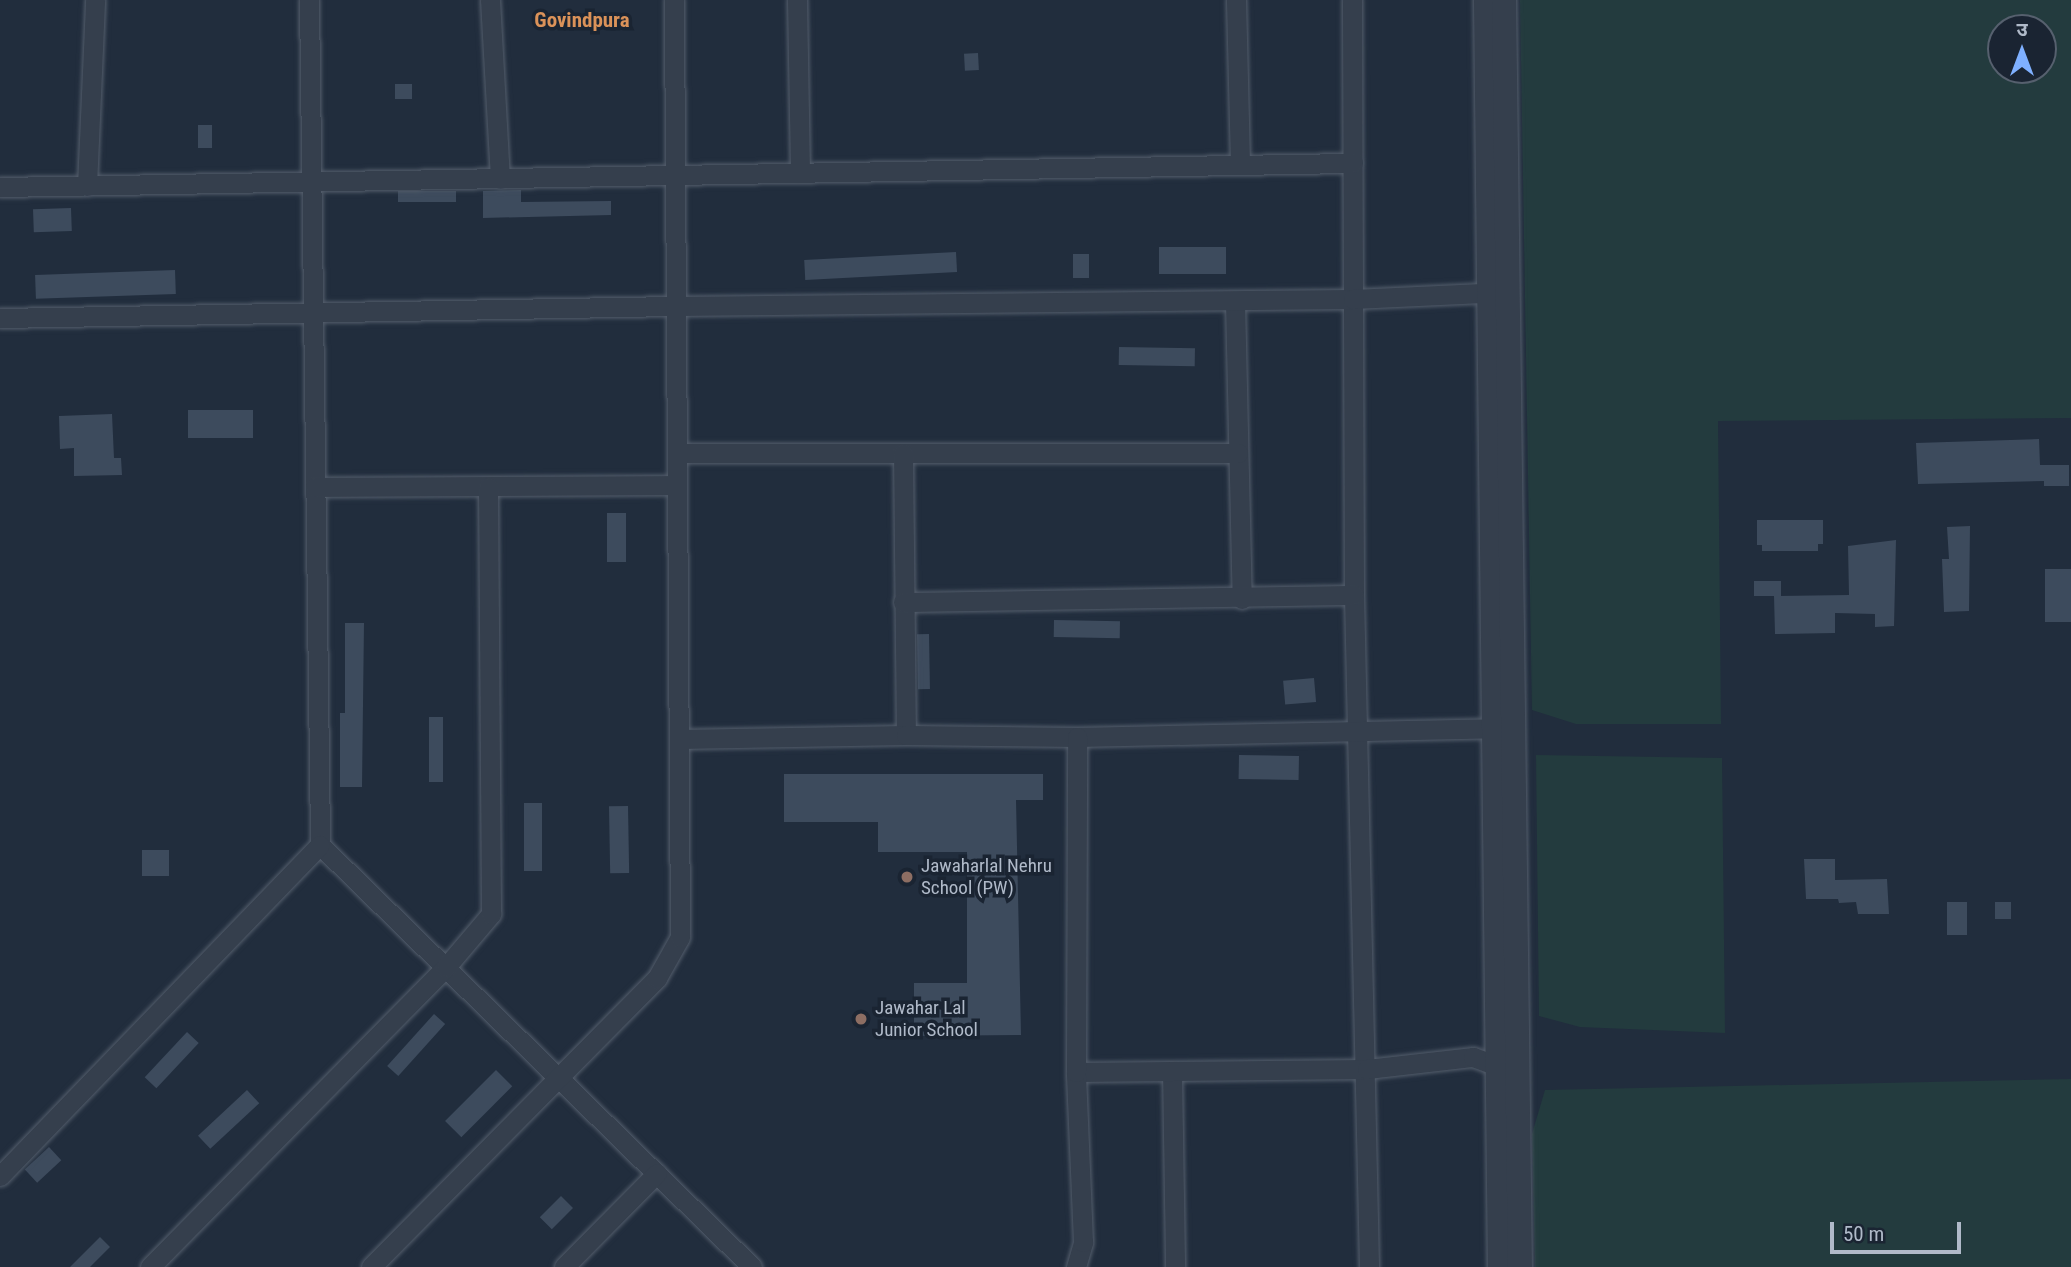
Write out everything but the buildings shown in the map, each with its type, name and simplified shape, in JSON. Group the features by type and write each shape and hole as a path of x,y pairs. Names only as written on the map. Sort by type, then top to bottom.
{"street":[{"path":"87,186 95,0"},
{"path":"0,1176 320,845 309,0"},
{"path":"490,0 500,179"},
{"path":"370,1267 657,978 680,937 674,0"},
{"path":"797,0 800,173"},
{"path":"1236,0 1240,164"},
{"path":"1352,0 1354,595 1367,1069 1369,1267"},
{"path":"1486,0 1498,293 1506,1037 1520,1267"},
{"path":"1498,293 1504,0"},
{"path":"0,187 1353,163"},
{"path":"0,318 676,306 1236,301 1498,293"},
{"path":"1236,301 1242,599"},
{"path":"677,453 1238,453"},
{"path":"904,453 906,735"},
{"path":"315,487 677,485"},
{"path":"150,1267 446,967 491,914 488,487"},
{"path":"904,602 1242,599 1354,595"},
{"path":"679,739 906,735 1077,737 1503,728"},
{"path":"1076,1267 1083,1242 1076,1072 1077,737"},
{"path":"320,845 657,1173 746,1265"},
{"path":"1474,1057 1506,1037"},
{"path":"1076,1072 1367,1069 1474,1057 1508,1065"},
{"path":"1500,1267 1508,1065"},
{"path":"1171,1071 1175,1267"},
{"path":"564,1267 657,1173"}],"green space":[{"path":"1520,0 2071,0 2071,418 1718,421 1721,724 1576,724 1532,710"},
{"path":"1536,755 1722,758 1725,1033 1580,1027 1539,1016"},
{"path":"2071,1079 2071,1267 1535,1267 1532,1134 1545,1090"}],"place":[{"name":"Jawaharlal Nehru School (PW)","path":"907,877"},
{"name":"Jawahar Lal Junior School","path":"861,1019"}],"district":[{"name":"Govindpura","path":"582,20"}]}
